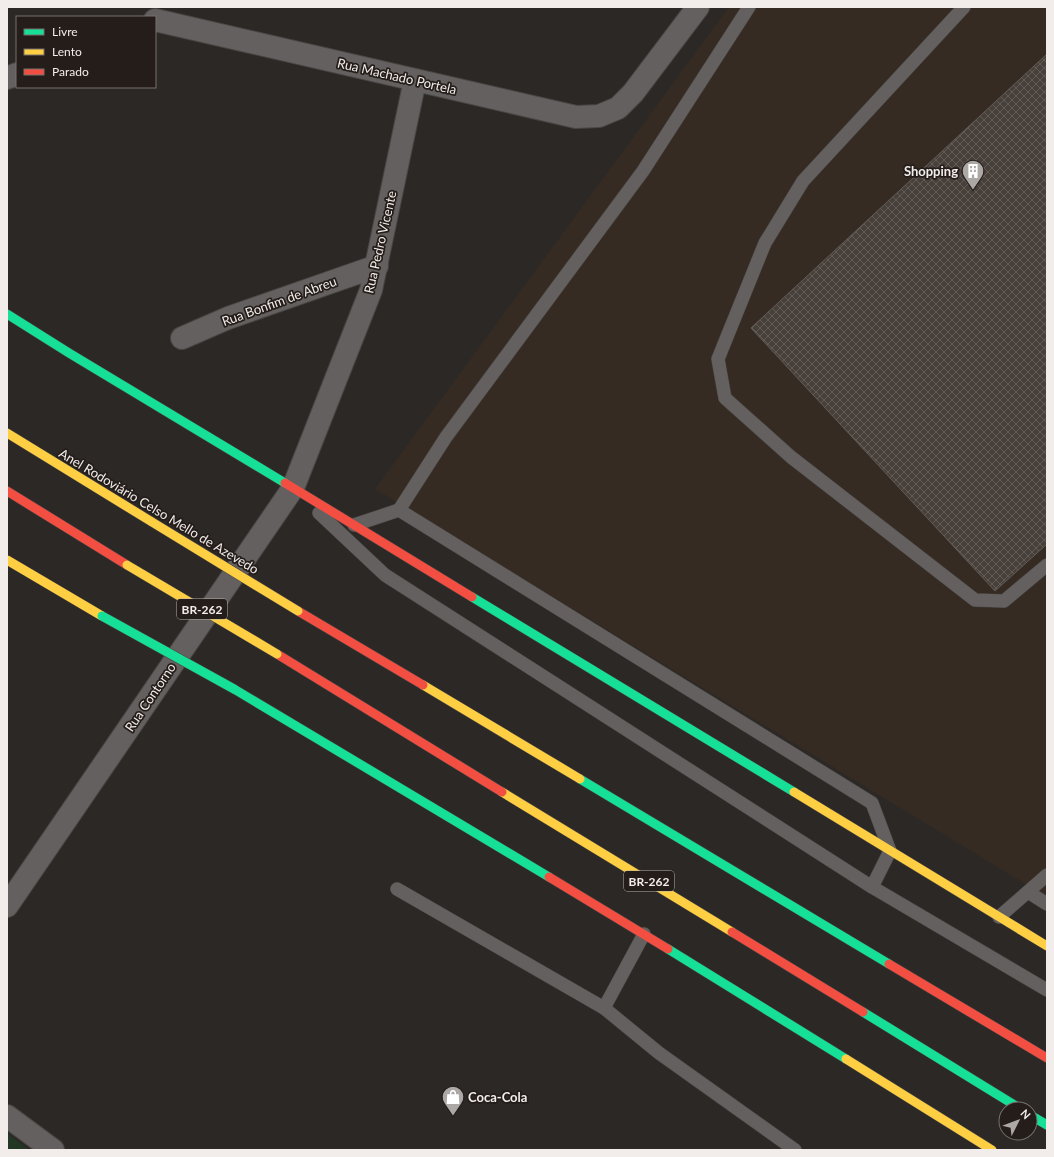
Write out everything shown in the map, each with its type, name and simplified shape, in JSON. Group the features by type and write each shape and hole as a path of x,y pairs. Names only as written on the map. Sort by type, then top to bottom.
{"main road":[{"path":"7,314 1047,946"},
{"name":"Anel Rodoviário Celso Mello de Azevedo","path":"7,433 298,610 1047,1058"},
{"name":"BR-262","path":"7,491 127,565 277,654 1008,1101"},
{"path":"7,560 102,616 234,689 644,934 992,1150"},
{"path":"1038,1120 1047,1125"}],"street":[{"name":"Rua Machado Portela","path":"156,20 576,117 600,116 618,108 633,93 698,7"},
{"name":"Rua Pedro Vicente","path":"293,488 371,290 415,80"},
{"name":"Rua Bonfim de Abreu","path":"182,338 228,318 377,266"},
{"name":"Rua Contorno","path":"7,906 293,488"},
{"path":"7,1116 53,1150"}],"lane":[{"path":"354,525 399,510 446,437 643,171 749,7"},
{"path":"964,7 803,181 766,243 718,359 725,398 791,457 975,600 1004,601 1047,565"},
{"path":"293,488 385,575 872,887 1047,990"},
{"path":"399,510 872,804 890,851 872,887"},
{"path":"999,917 1047,875"},
{"path":"397,890 604,1008 659,1053 795,1150"},
{"path":"1028,892 1047,904"},
{"path":"604,1008 644,934"},
{"path":"1026,1046 1047,1049"}],"shaded area":[{"path":"729,7 1047,7 1047,897 375,489"}],"green space":[{"path":"7,1133 29,1150 7,1150"}],"building":[{"name":"Shopping","path":"1047,54 1047,544 995,591 751,328"}],"traffic: fast":[{"path":"7,314 285,483"},
{"path":"472,597 794,792"},
{"path":"102,616 234,689"},
{"path":"234,689 549,877"},
{"path":"580,779 889,964"},
{"path":"668,949 846,1059"},
{"path":"863,1012 1008,1101"},
{"path":"1038,1120 1047,1125"}],"traffic: slow":[{"path":"7,433 152,522"},
{"path":"152,522 298,611"},
{"path":"7,560 102,616"},
{"path":"127,565 277,654"},
{"path":"423,685 580,779"},
{"path":"502,792 732,932"},
{"path":"794,792 1047,946"},
{"path":"846,1059 992,1150"}],"traffic: jam":[{"path":"285,483 472,597"},
{"path":"7,491 127,565"},
{"path":"298,611 423,685"},
{"path":"277,654 502,792"},
{"path":"549,877 668,949"},
{"path":"732,932 863,1012"},
{"path":"889,964 1047,1058"}],"place":[{"name":"Shopping","path":"973,190"},
{"name":"Coca-Cola","path":"453,1116"}]}
